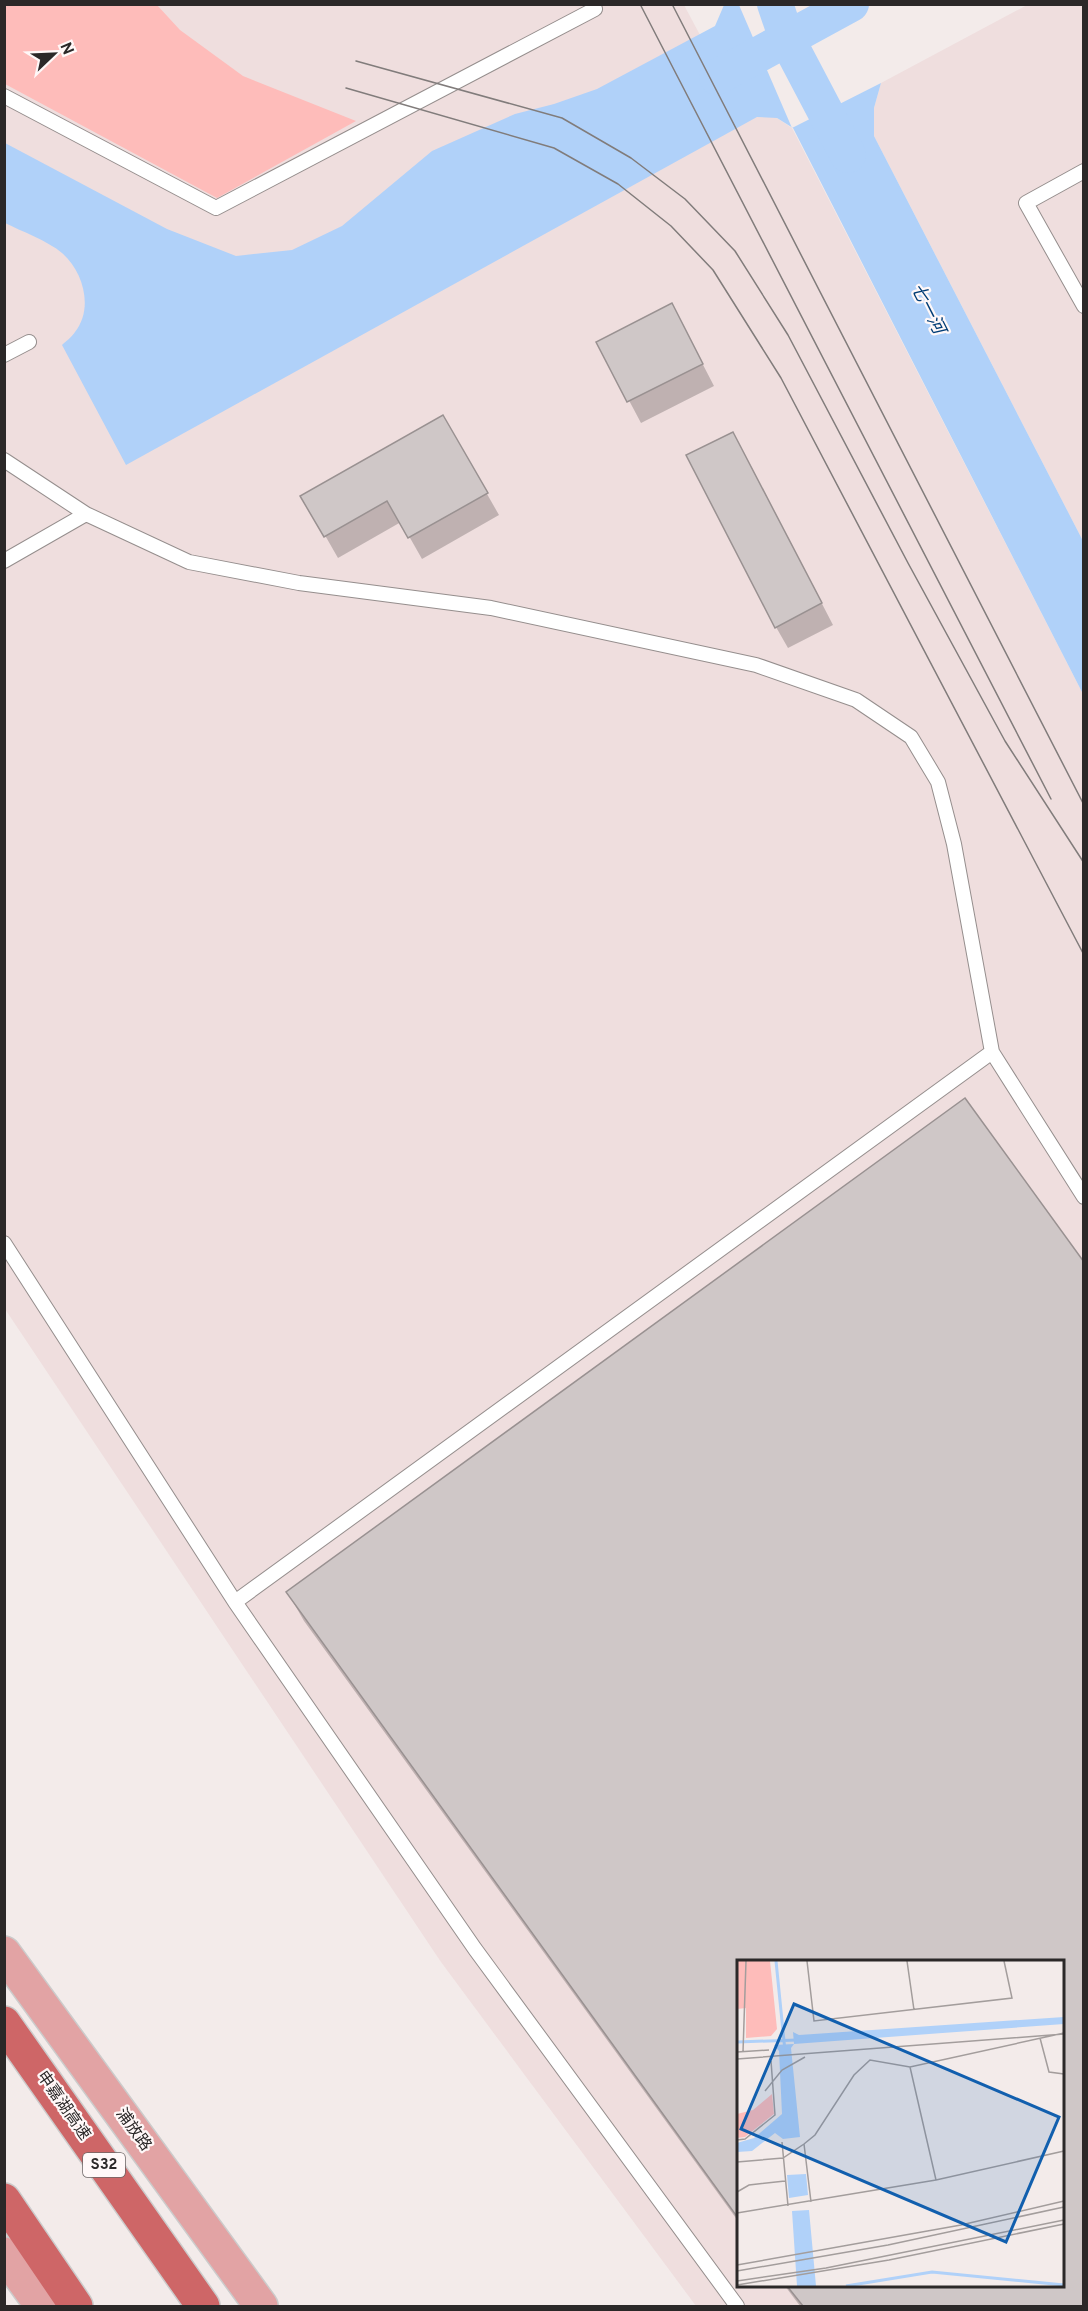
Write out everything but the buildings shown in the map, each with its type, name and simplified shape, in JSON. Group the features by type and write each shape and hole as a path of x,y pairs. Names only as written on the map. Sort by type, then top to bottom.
{"highway":[{"name":"申嘉湖高速","path":"4,2023 203,2307"},
{"path":"4,2200 76,2307"}],"main road":[{"name":"浦放路","path":"4,1953 261,2307"},
{"path":"4,2254 42,2307"}],"lane":[{"path":"4,96 216,208 595,9"},
{"path":"1083,171 1026,204 1083,306"},
{"path":"4,355 29,342"},
{"path":"4,460 86,514 189,562 299,583 491,608 756,665 856,700 911,737 938,782 954,844 992,1052 1083,1197"},
{"path":"4,561 86,514"},
{"path":"235,1602 992,1052"},
{"path":"4,1243 235,1602 475,1948 737,2307"}],"shaded area":[{"path":"4,5 684,5 700,35 777,118 792,128 1083,694 1083,2306 696,2306 441,1962 5,1309"},
{"path":"4,5 157,5 180,30 243,76 356,121 217,198 5,84"},
{"path":"1027,5 1083,5 1083,541 874,136 874,108 881,83"}],"water":[{"path":"724,5 739,5 792,127 777,118 757,117 126,465 62,345 75,332 84,312 84,290 76,270 56,249 5,223 5,143 167,229 236,256 292,250 342,226 432,151 515,114 554,104 597,89 715,26"},
{"path":"881,83 874,108 874,136 1083,541 1083,694 793,128"}],"waterway":[{"name":"七一河","path":"775,4 787,39 848,155"},
{"name":"七一河","path":"717,77 851,4"}],"tram line":[{"path":"640,4 1051,799"},
{"path":"672,4 1084,805"},
{"path":"356,61 562,118 631,158 685,199 735,251 788,335 1005,741 1084,863"},
{"path":"346,88 554,148 618,184 671,226 713,270 781,378 1084,955"}]}
